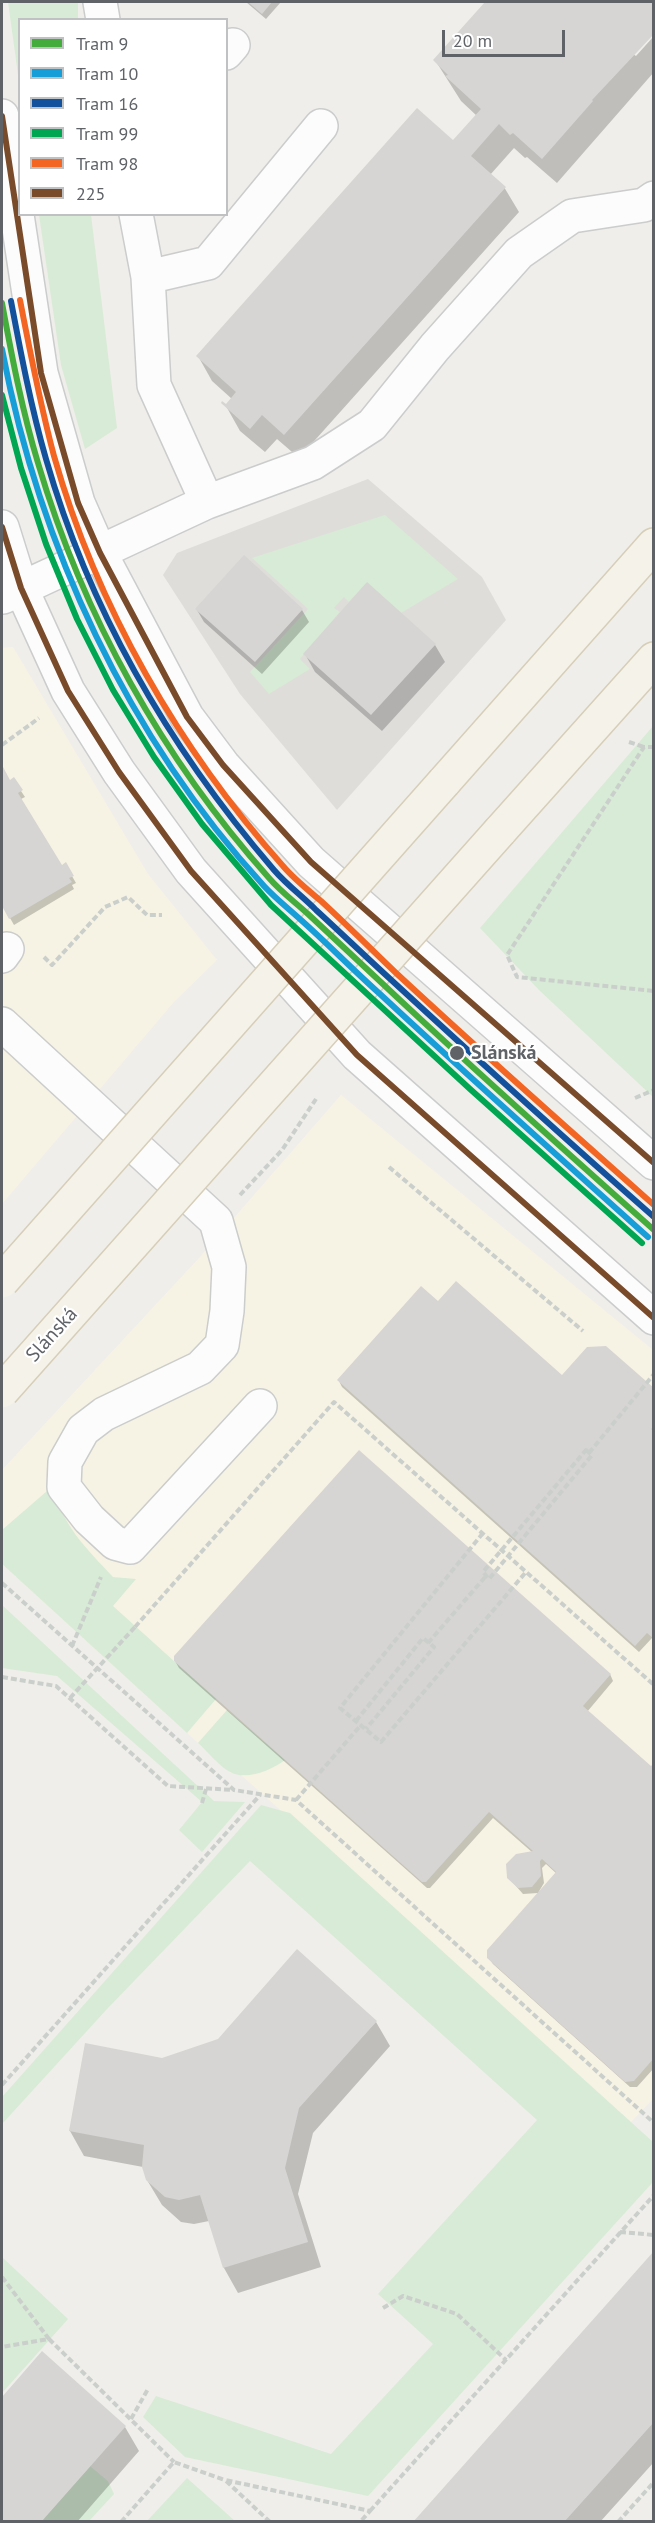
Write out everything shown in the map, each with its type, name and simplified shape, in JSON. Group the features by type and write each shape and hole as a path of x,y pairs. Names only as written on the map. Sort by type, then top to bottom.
{"main road":[{"path":"2,1281 654,545"},
{"name":"Slánská","path":"2,1391 654,659"}],"street":[{"path":"100,2 103,18"},
{"path":"2,116 41,373 78,503 100,553 188,717 223,765 311,862 654,1163"},
{"path":"148,277 208,263 321,126"},
{"path":"11,593 207,502 313,463 372,425 435,347 519,253 572,216 644,205 654,198"},
{"path":"136,216 148,277 154,385 207,502"},
{"path":"2,527 11,593 68,691 119,772 191,871 357,1055 654,1318"},
{"path":"2,1024 216,1221 229,1267 227,1311 222,1345 200,1368 104,1414 82,1430 65,1462 64,1487 89,1519 115,1543 130,1547 260,1406"}],"path":[{"path":"2,745 42,716"},
{"path":"625,740 644,747 654,747"},
{"path":"644,747 507,955 518,977 654,991"},
{"path":"43,957 52,964 105,907 116,900 128,897 147,915 162,915"},
{"path":"632,1099 654,1090"},
{"path":"234,1202 282,1150 316,1100"},
{"path":"389,1167 583,1331"},
{"path":"428,1643 654,1374"},
{"path":"70,1698 334,1402 654,1685"},
{"path":"486,1576 589,1453"},
{"path":"483,1533 340,1708 381,1742 526,1572"},
{"path":"72,1646 115,1543"},
{"path":"2,1583 234,1790"},
{"path":"356,1721 423,1638 434,1647 366,1729"},
{"path":"2,1677 56,1686 168,1786 234,1790 296,1800 654,2123"},
{"path":"296,1800 361,1725"},
{"path":"202,1803 206,1789"},
{"path":"2,2085 260,1795"},
{"path":"360,2522 654,2195"},
{"path":"620,2232 654,2235"},
{"path":"2,2277 49,2339 174,2462 225,2480 370,2511"},
{"path":"383,2308 403,2296 457,2314 506,2360"},
{"path":"2,2347 49,2339"},
{"path":"131,2419 148,2389"},
{"path":"121,2522 174,2462"},
{"path":"225,2480 270,2522"},
{"path":"618,2522 654,2482"},
{"path":"364,2517 370,2522"}],"shaded area":[{"path":"368,479 482,577 506,620 337,810 240,694 163,575 177,553"},
{"path":"13,647 148,874 217,960 174,1002 2,1204 2,648"},
{"path":"341,1095 653,1350 654,2098 631,2122 241,1775 231,1773 2,1564 2,1470 200,1257"}],"green space":[{"path":"8,2 78,2 78,18 18,18 18,75"},
{"path":"39,216 91,216 117,428 85,449 61,365"},
{"path":"385,515 458,579 401,613 367,583 349,602 344,597 334,608 340,612 300,659 310,669 269,694 250,672 308,609 252,558"},
{"path":"653,726 653,1097 539,990 480,928"},
{"path":"54,1485 62,1512 84,1546 113,1577 136,1579 113,1606 216,1699 187,1733 2,1564 2,1530"},
{"path":"2,1605 214,1801 245,1802 202,1852 179,1830 202,1802 57,1676 2,1668"},
{"path":"227,1710 285,1760 266,1771 251,1775 236,1774 222,1766 198,1743"},
{"path":"261,1805 290,1813 653,2142 653,2182 368,2496 185,2457 143,2417 156,2396 331,2454 433,2344 378,2294 537,2120 250,1861 107,2009 2,2124 2,2097"},
{"path":"2,2257 68,2319 2,2393"},
{"path":"90,2466 108,2481 114,2494 89,2521 41,2522"},
{"path":"187,2478 235,2521 147,2521"}],"building":[{"path":"248,2 272,2 262,14"},
{"path":"485,2 654,2 654,34 592,100 542,159 513,133 510,135 499,124 471,156 506,187 284,435 262,415 250,429 221,403 222,401 226,404 236,392 196,356 417,108 453,140 481,109 445,76 448,75 433,60"},
{"path":"244,555 303,609 255,662 195,609"},
{"path":"367,582 436,644 371,715 303,654"},
{"path":"2,765 10,780 14,777 23,790 18,793 62,865 66,862 74,876 69,878 72,882 9,919 2,906"},
{"path":"456,1281 562,1375 587,1347 606,1346 654,1388 654,1427 651,1429 654,1431 654,1639 647,1633 635,1646 337,1380 421,1286 438,1301"},
{"path":"359,1450 611,1674 583,1706 651,1766 654,1763 654,2058 634,2081 625,2082 487,1958 487,1950 556,1872 542,1859 540,1861 541,1876 532,1887 518,1888 507,1878 506,1864 516,1854 533,1851 489,1812 426,1882 422,1882 174,1661 174,1656"},
{"path":"297,1949 377,2021 299,2108 285,2168 308,2242 223,2268 200,2195 179,2200 165,2197 146,2180 142,2167 144,2145 69,2131 85,2043 162,2058 218,2039"},
{"path":"654,2251 654,2422 564,2522 413,2522"},
{"path":"42,2351 126,2426 41,2522 2,2522 2,2397"}],"tram line":[{"name":"98","path":"20,300 54,456 93,567 146,674 176,725 209,774 245,821 292,875 459,1031 654,1205"},
{"name":"16","path":"11,301 31,400 64,516 110,625 168,728 201,777 236,824 284,881 487,1068 654,1217"},
{"name":"9","path":"2,303 32,443 56,520 78,576 131,683 161,735 195,784 230,832 278,888 654,1230"},
{"name":"10","path":"2,349 18,423 39,495 65,566 96,636 131,703 171,767 215,828 273,895 648,1237"},
{"name":"99","path":"2,395 21,468 46,544 77,619 113,690 154,757 202,824 271,905 470,1089 642,1243"}],"transit line":[{"name":"225","path":"2,116 41,373 78,503 100,553 187,717 223,765 311,862 654,1163"},
{"name":"225","path":"2,527 21,588 68,691 119,772 191,871 357,1055 654,1318"}],"place":[{"name":"Slánská","path":"457,1053"}]}
